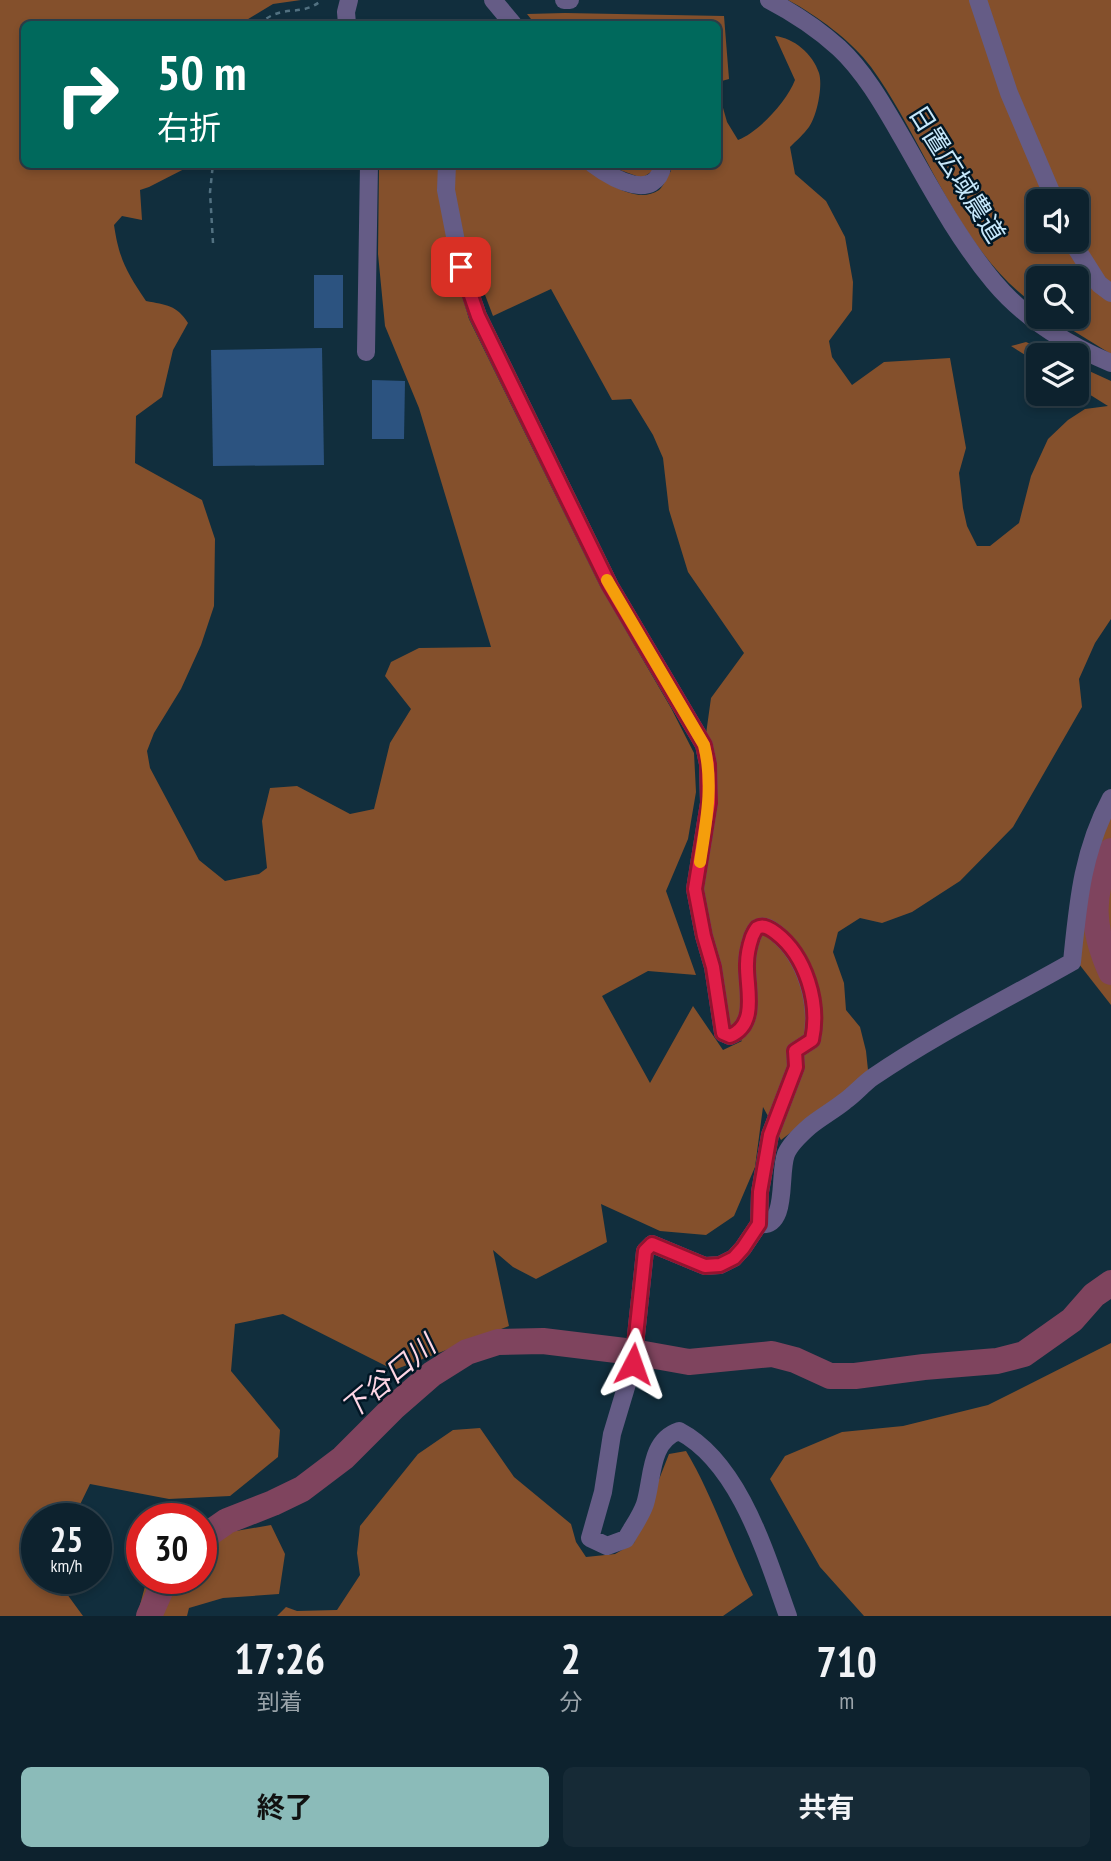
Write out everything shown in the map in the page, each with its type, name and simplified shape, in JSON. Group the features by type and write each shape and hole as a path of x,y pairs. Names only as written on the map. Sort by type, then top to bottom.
{"street":[{"path":"347,21 349,0"},
{"path":"493,0 510,21"},
{"path":"564,0 570,0"},
{"name":"日置広域農道","path":"769,0 821,33 841,50 857,70 886,110 951,221 995,283 1025,312 1067,343 1111,363"},
{"path":"978,0 1009,93 1050,189"},
{"path":"366,352 369,168"},
{"path":"447,168 446,190 461,267 478,316 610,586 704,745 708,764 709,803 695,889 713,967 723,1033 730,1036 736,1034 747,1016 750,995 747,965 749,945 755,929 759,927 769,927 798,958 809,985 814,1027 812,1040 795,1051 796,1067 770,1135 760,1192 759,1224 734,1258 720,1265 705,1266 652,1244 645,1251 633,1364 612,1434 603,1492 590,1538 607,1546 626,1539 645,1504 651,1469 661,1444 671,1433 679,1431 694,1439 709,1455 739,1496 768,1559 788,1616"},
{"path":"598,168 631,185 647,186 657,180 662,168"},
{"path":"1079,252 1099,284 1111,293"},
{"path":"759,1224 770,1223 777,1217 780,1208 781,1168 787,1150 806,1129 845,1101 869,1079 1072,962 1083,867 1111,798"}],"path":[{"path":"263,21 274,14 314,7 322,0"},
{"path":"213,168 210,192 213,243"}],"shaded area":[{"path":"0,0 301,0 273,4 245,21 21,21 21,168 186,168 140,190 142,220 122,216 114,225 125,265 146,301 175,309 188,323 173,350 162,397 136,416 135,463 202,500 215,539 214,606 201,645 181,689 154,733 147,751 150,768 199,860 225,881 259,874 267,868 262,821 270,788 297,786 350,814 374,809 390,743 411,709 385,676 391,662 419,648 491,647 419,408 385,326 378,254 379,168 438,168 450,256 469,319 600,586 694,753 696,792 688,839 666,891 696,975 648,971 602,996 650,1083 693,1006 723,1050 742,1041 725,1027 688,891 712,839 717,795 706,734 711,698 744,653 688,572 669,510 663,458 653,435 631,399 612,400 551,289 493,316 456,218 453,168 588,168 619,189 640,195 659,190 671,171 670,168 721,168 721,101 727,122 738,140 763,123 779,106 795,80 775,36 789,40 812,59 820,79 812,122 790,147 795,174 826,201 845,237 853,282 852,310 829,341 832,357 852,385 884,362 950,358 966,448 959,473 963,508 967,526 977,546 990,546 1019,523 1031,476 1048,439 1068,420 1085,409 1108,406 1089,394 1089,371 1111,381 1111,619 1095,643 1079,679 1082,707 1013,827 960,881 912,912 882,923 860,918 838,932 833,952 844,983 846,1010 860,1027 868,1070 854,1084 781,1140 763,1107 755,1167 734,1216 706,1235 660,1231 601,1204 607,1242 536,1279 513,1267 493,1250 509,1326 394,1370 283,1314 235,1324 231,1371 280,1430 278,1457 230,1496 169,1499 90,1484 81,1503 21,1503 21,1594 67,1594 83,1616 0,1616"},
{"path":"788,0 1111,0 1111,354 1070,329 1089,329 1089,266 1026,266 1026,297 1010,284 964,227 891,97 871,67 844,38"},
{"path":"527,14 724,16 729,79 721,81 721,21 533,21"},
{"path":"614,168 654,168 642,178"},
{"path":"1026,342 1028,343 1026,343 1026,355 1011,346"},
{"path":"1111,815 1111,1005 1079,964 1088,874"},
{"path":"1111,1343 1111,1616 864,1616 820,1567 770,1479 785,1456 842,1432 903,1426 988,1405"},
{"path":"480,1428 514,1477 571,1524 576,1542 586,1557 615,1554 634,1543 669,1454 686,1451 753,1595 723,1616 277,1616 286,1607 297,1611 337,1610 360,1575 357,1553 360,1526 418,1454 453,1430"},
{"path":"271,1525 285,1554 279,1594 223,1598 189,1608 187,1616 137,1616 143,1594 217,1594 217,1534"}],"building":[{"path":"314,275 343,275 343,328 314,328"},
{"path":"322,348 324,465 213,466 211,350"},
{"path":"372,380 405,381 404,439 372,439"}],"waterway":[{"name":"下谷口川","path":"1111,851 1096,897 1097,926 1111,972"},
{"name":"下谷口川","path":"217,1528 227,1521 302,1489 343,1458 432,1374 467,1352 498,1342 543,1341 689,1362 772,1354 795,1360 830,1376 855,1376 997,1361 1024,1354 1072,1320 1094,1295 1111,1283"},
{"name":"下谷口川","path":"149,1616 159,1594"}],"slow traffic":[{"path":"607,580 704,745 708,764 709,803 700,862"}],"route":[{"path":"461,267 478,316 610,586 704,745 708,764 709,803 695,889 713,967 723,1033 730,1036 736,1034 747,1016 750,995 747,965 749,945 755,929 769,927 783,939 798,958 809,985 814,1027 812,1040 795,1051 796,1067 770,1135 760,1192 759,1224 734,1258 720,1265 705,1266 652,1244 645,1251 633,1364"}]}
